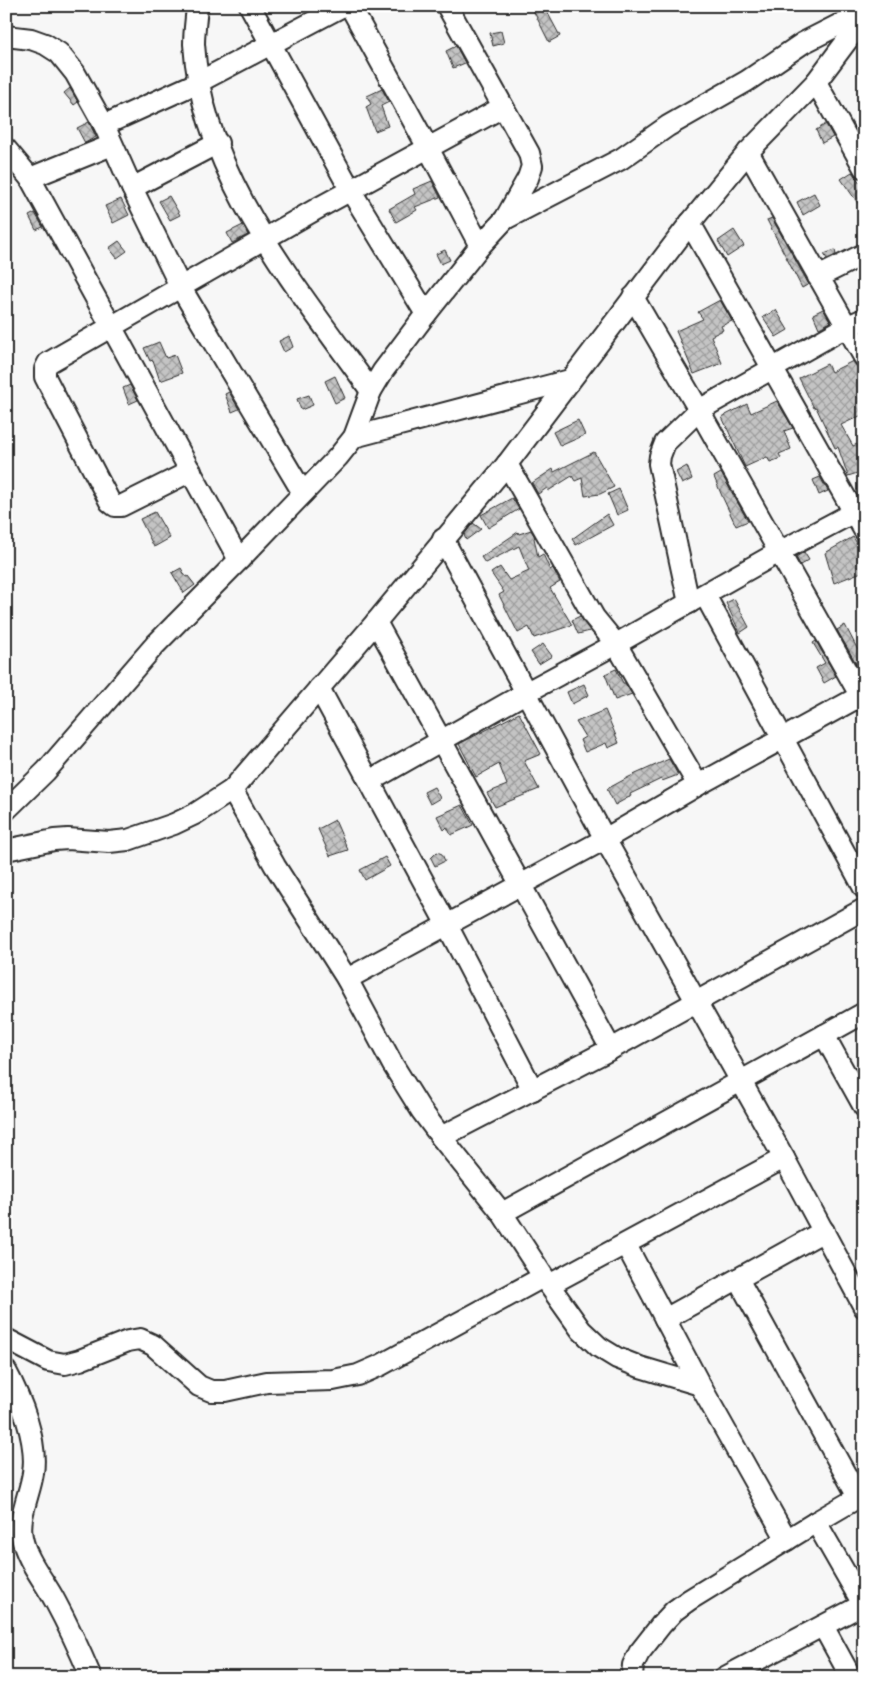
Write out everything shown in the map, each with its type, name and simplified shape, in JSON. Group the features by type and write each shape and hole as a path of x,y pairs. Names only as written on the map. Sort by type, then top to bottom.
{"street":[{"path":"197,6 194,43 199,82 206,110 232,178 264,240 371,391"},
{"path":"250,6 351,191 426,314"},
{"path":"104,125 199,82 343,6"},
{"path":"350,6 480,246"},
{"path":"6,810 46,771 154,644 239,560 354,437 371,391 383,372 480,246 505,219 528,178 532,166 529,153 447,6"},
{"path":"505,219 621,159 668,126 747,81 803,44 864,12"},
{"path":"6,850 54,840 68,839 109,842 128,840 174,824 195,814 232,790 376,622 507,464 690,223 748,152 816,82 864,18"},
{"path":"6,36 31,39 46,44 59,53 75,73 104,125 132,188 181,288 303,493"},
{"path":"816,82 856,135 864,168"},
{"path":"191,471 121,506 115,506 110,502 45,377 45,369 48,363 351,191 503,108"},
{"path":"132,188 218,144"},
{"path":"30,178 112,145"},
{"path":"6,149 30,178 239,560"},
{"path":"748,152 818,277 855,323 864,357"},
{"path":"690,223 773,369 859,509 864,530"},
{"path":"818,277 864,254"},
{"path":"346,979 605,840 782,738 863,697 700,410 632,297"},
{"path":"855,323 700,410 665,443 660,456 660,464 697,599 782,738 864,888"},
{"path":"354,437 570,380"},
{"path":"507,464 594,617 616,644 698,785"},
{"path":"370,781 859,509"},
{"path":"443,539 605,840 784,1158 864,1307"},
{"path":"376,622 522,884 611,1049"},
{"path":"318,688 370,781 533,1090"},
{"path":"232,790 284,881 346,979 393,1065 441,1137 502,1213 546,1281 581,1330 599,1346 618,1358 640,1367 700,1384"},
{"path":"441,1137 611,1049 864,909"},
{"path":"502,1213 864,1013"},
{"path":"824,1035 864,1107"},
{"path":"6,1339 48,1361 65,1364 128,1341 140,1340 153,1345 199,1386 211,1391 225,1391 267,1382 333,1380 358,1374 381,1365 546,1281 626,1244 784,1158"},
{"path":"665,1319 824,1231"},
{"path":"626,1244 700,1384 787,1540"},
{"path":"632,1677 632,1664 660,1625 689,1600 861,1496 738,1279"},
{"path":"6,1372 25,1415 32,1444 34,1472 22,1520 22,1536 26,1550 66,1621 91,1677"},
{"path":"725,1677 753,1670 823,1626 863,1604 816,1522"},
{"path":"823,1626 851,1677"}],"building":[{"path":"531,6 544,6 560,36 549,42"},
{"path":"501,31 504,43 493,46 490,33"},
{"path":"456,46 465,63 453,68 446,51"},
{"path":"70,88 78,102 74,105 64,93"},
{"path":"382,89 389,102 381,106 388,126 375,131 366,107 371,104 367,96"},
{"path":"89,122 96,137 85,143 77,128"},
{"path":"826,124 833,137 822,143 816,130"},
{"path":"852,172 864,188 864,212 841,179"},
{"path":"432,181 440,197 415,207 417,210 396,222 389,209 415,194 413,189"},
{"path":"814,193 820,205 803,215 797,202"},
{"path":"169,196 180,215 170,220 159,201"},
{"path":"121,199 129,215 113,223 105,206"},
{"path":"35,213 43,227 36,230 29,216"},
{"path":"772,218 809,284 802,288 767,220"},
{"path":"243,225 248,235 232,243 227,233"},
{"path":"734,230 744,246 727,257 718,241"},
{"path":"119,241 127,251 117,258 109,248"},
{"path":"445,250 450,260 441,264 436,254"},
{"path":"835,250 836,255 827,259 824,254"},
{"path":"720,300 732,321 721,326 723,330 711,336 722,363 694,374 676,331 703,319 698,312"},
{"path":"823,309 831,322 819,328 813,314"},
{"path":"776,310 788,330 776,337 763,317"},
{"path":"289,336 293,347 284,352 279,341"},
{"path":"159,342 166,358 175,355 182,373 160,381 153,360 150,361 144,348"},
{"path":"853,361 858,367 864,369 864,414 841,425 853,446 857,444 864,463 864,471 848,476 838,447 835,448 816,407 814,408 799,378 827,364 831,372"},
{"path":"335,376 345,398 335,403 325,381"},
{"path":"130,385 138,400 129,404 123,388"},
{"path":"229,392 239,409 232,412 225,394"},
{"path":"309,395 313,405 301,410 297,399"},
{"path":"777,401 793,428 784,431 791,449 779,454 781,458 770,462 767,457 745,467 722,417 747,404 751,413"},
{"path":"578,420 585,435 560,446 553,432"},
{"path":"594,452 614,487 600,494 585,496 582,478 575,481 572,476 548,491 547,488 538,494 532,483 553,469 554,472"},
{"path":"687,466 692,479 682,484 676,472"},
{"path":"721,473 748,521 736,526 714,477"},
{"path":"820,477 828,491 819,495 813,480"},
{"path":"619,489 628,510 617,515 608,494"},
{"path":"512,498 519,509 488,528 481,515"},
{"path":"155,512 170,538 154,547 140,519"},
{"path":"607,514 613,525 576,545 572,539"},
{"path":"473,523 481,529 466,540 464,535"},
{"path":"531,530 535,537 538,557 543,554 550,570 553,568 560,582 550,588 572,625 534,638 529,627 518,633 499,595 504,592 491,573 500,567 509,580 529,571 519,546 485,563 481,557 518,532 519,534"},
{"path":"853,537 864,554 864,571 834,583 825,553"},
{"path":"804,552 809,560 800,565 796,557"},
{"path":"181,568 186,577 188,576 195,585 184,593 172,573"},
{"path":"734,599 749,627 740,633 726,603"},
{"path":"580,616 590,631 578,634 572,620"},
{"path":"845,625 858,650 864,647 864,662 857,665 837,630"},
{"path":"816,641 836,676 824,683 816,668 825,663 813,643"},
{"path":"543,644 552,656 539,664 531,652"},
{"path":"616,669 623,683 625,683 632,694 615,700 605,674"},
{"path":"584,684 589,695 572,704 567,692"},
{"path":"605,710 619,743 608,748 606,743 585,752 580,740 585,737 576,722"},
{"path":"519,713 541,754 524,761 539,789 495,807 487,793 507,785 499,764 476,777 459,744"},
{"path":"669,759 678,775 662,781 661,779 630,794 631,796 615,805 607,789"},
{"path":"434,787 440,798 430,804 424,792"},
{"path":"462,805 473,825 451,835 447,827 444,830 437,816"},
{"path":"335,820 348,850 330,856 318,829"},
{"path":"437,852 442,854 445,861 435,866 431,858"},
{"path":"385,857 390,866 365,880 360,870"}]}
